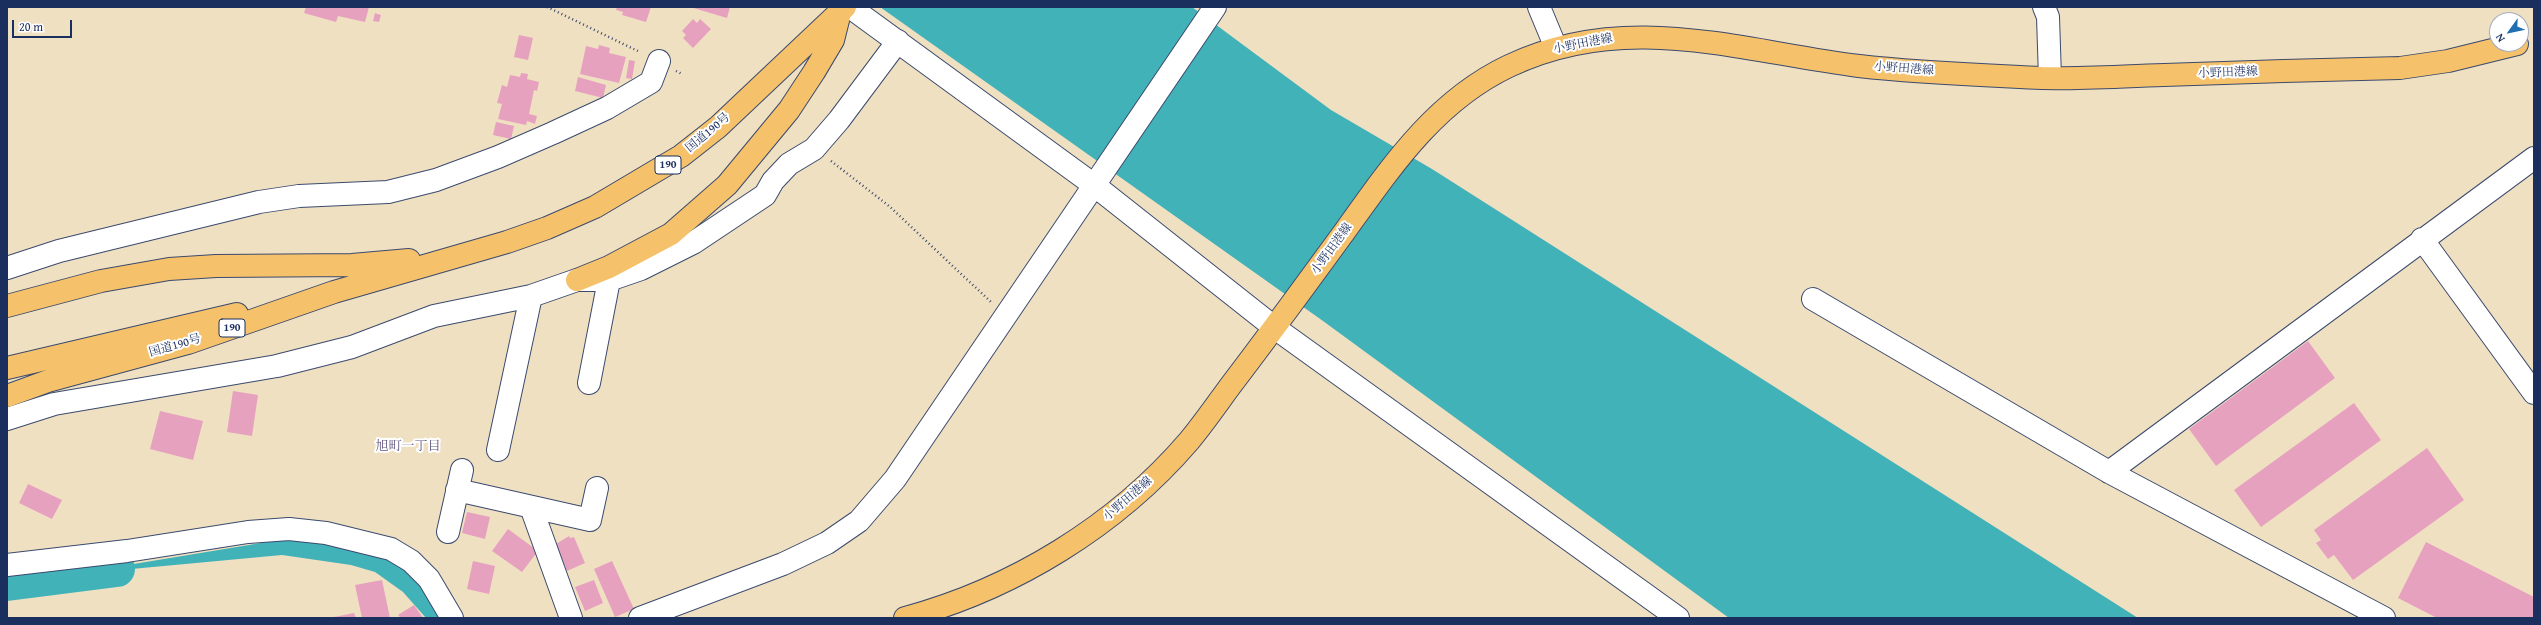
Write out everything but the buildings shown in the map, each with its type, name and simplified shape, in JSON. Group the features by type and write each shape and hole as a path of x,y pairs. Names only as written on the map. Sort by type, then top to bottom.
{"main road":[{"name":"国道190号","path":"7,396 48,381 188,343 334,292 540,230 595,207 681,156 718,127 845,8"},
{"path":"577,280 609,267 671,234 727,185 789,110 814,72 832,40 845,8"},
{"name":"小野田港線","path":"905,618 970,596 1020,574 1065,548 1111,516 1189,442 1281,320 1408,144 1467,90 1488,76 1513,64 1556,48 1612,37 1686,38 1861,66 2050,78 2400,68 2448,61 2489,51"},
{"name":"国道190号","path":"7,306 101,281 169,269 216,266 352,265 457,256"},
{"path":"7,368 334,292"}],"street":[{"path":"1539,7 1556,48"},
{"path":"2044,7 2048,17 2050,78"},
{"path":"845,8 898,41 1099,178 1281,320 1678,618"},
{"path":"640,618 782,564 827,543 859,521 894,479 1212,11"},
{"path":"7,419 54,404 277,366 352,347 434,316 531,296 577,280 608,280 641,269 693,243 765,195 773,181 789,164 814,149 840,120 898,41"},
{"path":"7,268 59,251 259,202 299,196 388,192 436,180 498,157 607,108 651,82 659,61"},
{"path":"2110,472 2534,158"},
{"path":"2422,240 2534,393"},
{"path":"589,382 608,280"},
{"path":"498,450 531,296"},
{"path":"1813,299 2110,472 2384,618"},
{"path":"448,532 460,480 531,507 590,520 597,488"},
{"path":"531,507 571,618"},
{"path":"7,565 127,551 248,532 289,529 326,533 391,549 411,561 429,580 452,618"}],"path":[{"path":"547,7 659,61"},
{"path":"814,149 890,206 954,264 990,301 1008,313"}],"water":[{"path":"880,7 1192,7 1331,110 1432,169 2138,618 1729,618 1323,321"},
{"path":"285,539 354,547 389,557 403,564 415,574 427,590 444,618 426,618 403,592 375,572 351,565 282,555 67,575"}],"waterway":[{"path":"7,583 117,569"}],"district":[{"name":"旭町一丁目","path":"408,447"}]}
